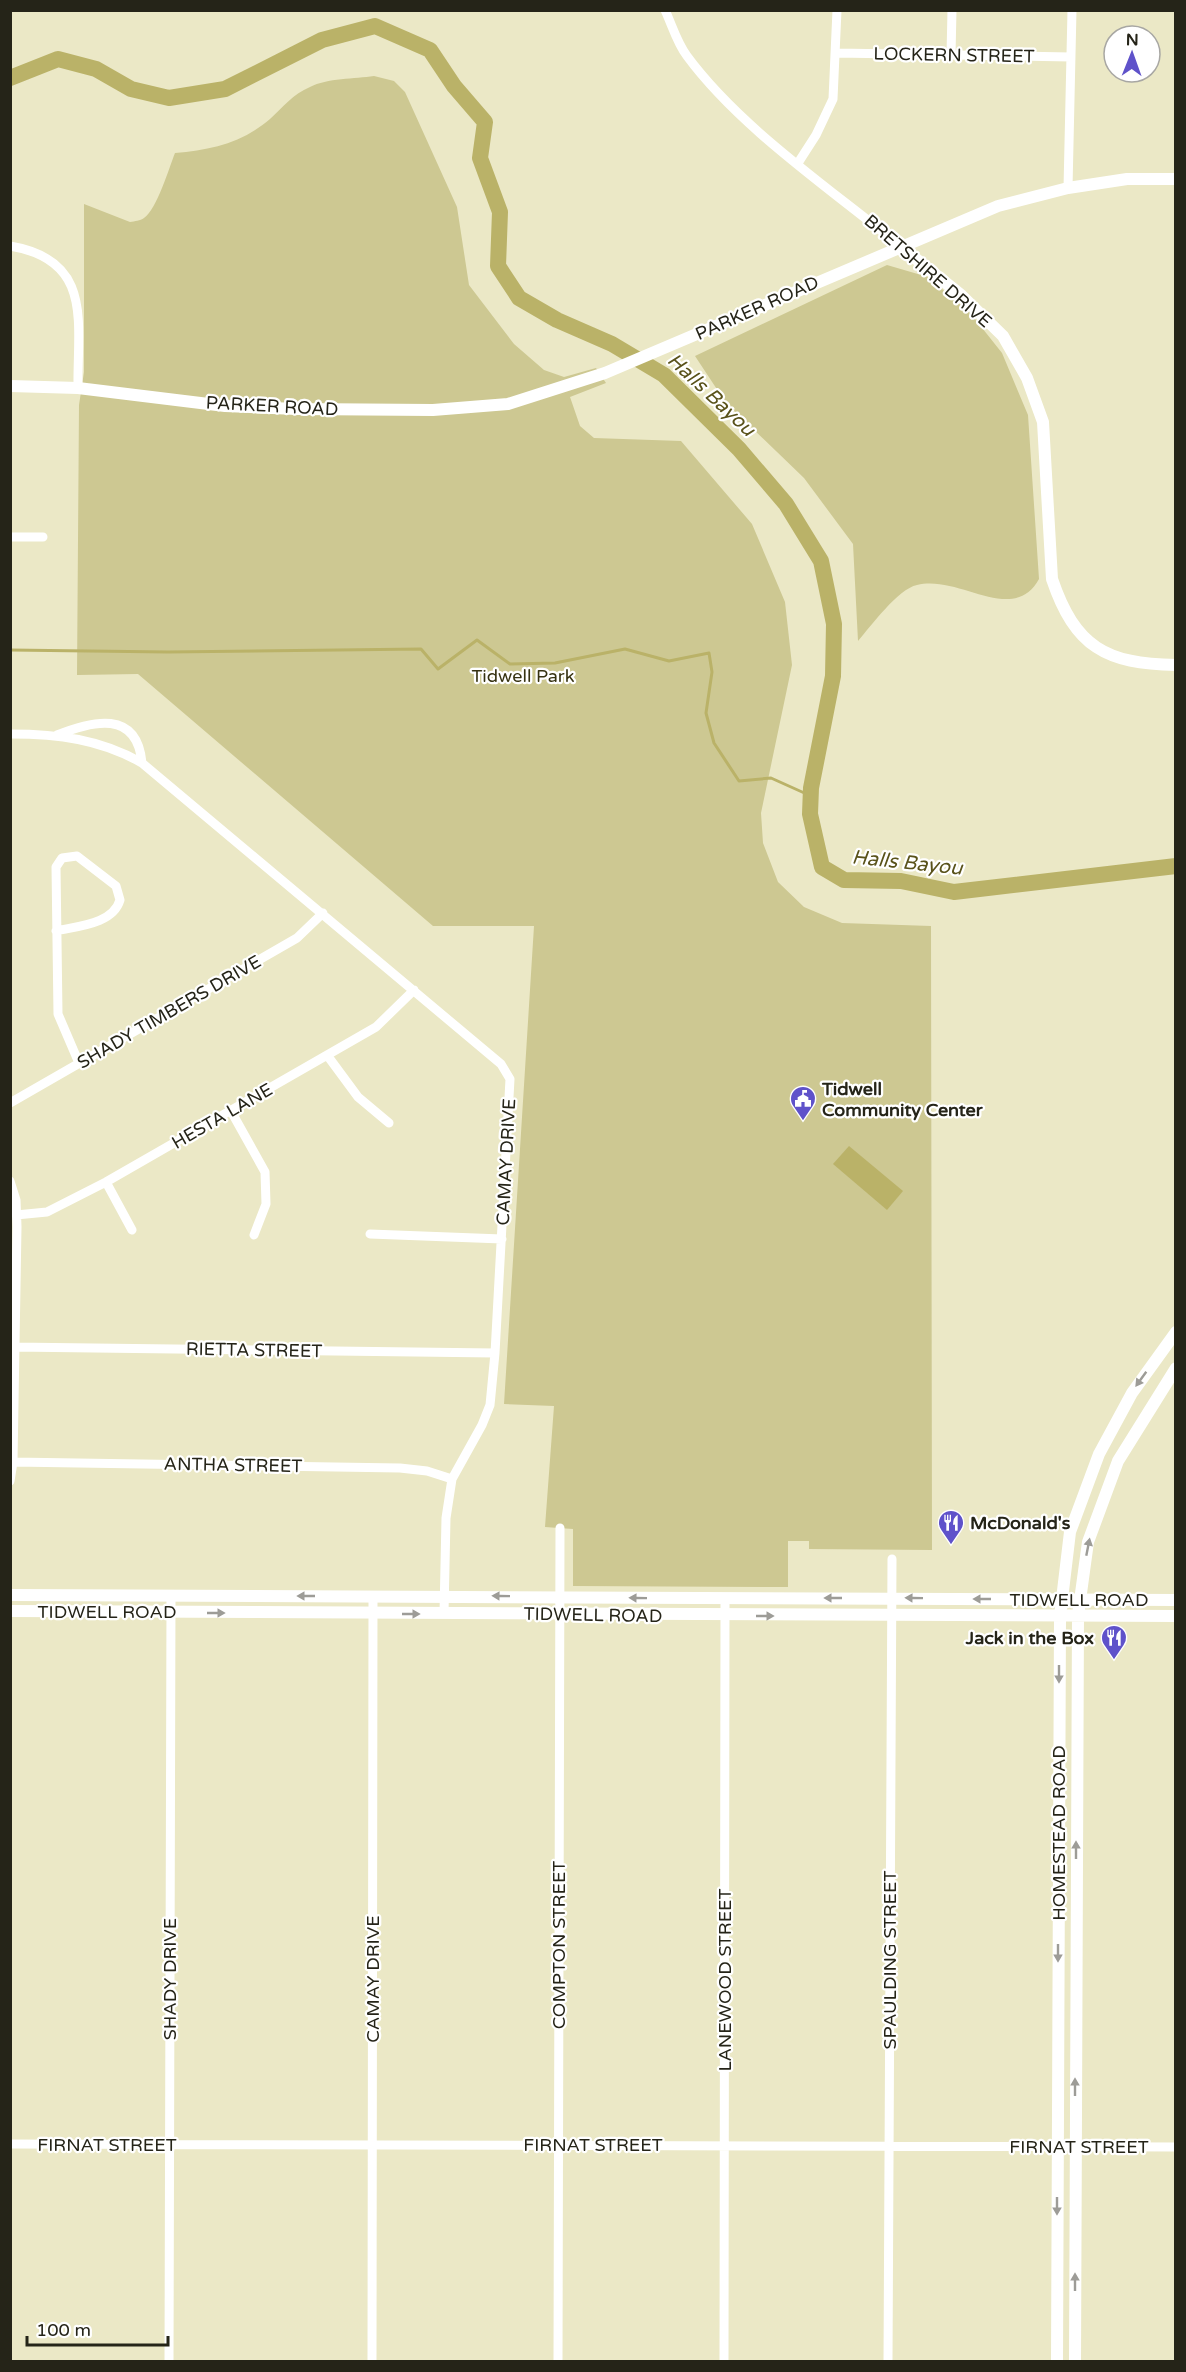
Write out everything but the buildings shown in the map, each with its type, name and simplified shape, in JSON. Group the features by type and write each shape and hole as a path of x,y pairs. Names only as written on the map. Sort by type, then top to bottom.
{"main road":[{"name":"PARKER ROAD","path":"10,386 78,388 225,405 433,410 508,404 605,373 998,206 1068,188 1127,179 1176,179"},
{"name":"BRETSHIRE DRIVE","path":"900,246 961,295 1003,336 1027,378 1043,422 1052,579 1059,601 1070,620 1092,644 1116,658 1134,663 1176,665"},
{"name":"HOMESTEAD ROAD","path":"1057,2361 1060,1616 1070,1532 1099,1454 1132,1393 1176,1332"},
{"name":"HOMESTEAD ROAD","path":"1075,2361 1074,2146 1078,1615 1088,1542 1118,1461 1176,1368"},
{"name":"TIDWELL ROAD","path":"10,1595 444,1595 725,1599 1176,1600"},
{"name":"TIDWELL ROAD","path":"10,1611 725,1616 1176,1616"},
{"path":"1059,1751 1077,1753"},
{"path":"1058,1894 1076,1892"},
{"path":"1058,2305 1075,2305"}],"street":[{"name":"BRETSHIRE DRIVE","path":"665,10 685,54 717,93 752,126 900,246"},
{"path":"798,163 816,135 832,99 837,53 837,10"},
{"path":"951,55 952,10"},
{"path":"1068,188 1072,10"},
{"name":"LOCKERN STREET","path":"837,53 1071,57"},
{"path":"10,246 41,256 61,268 69,277 76,297 78,388"},
{"path":"10,537 43,537"},
{"name":"CAMAY DRIVE","path":"55,735 99,721 114,723 127,729 135,739 142,762"},
{"name":"CAMAY DRIVE","path":"10,734 55,735 103,744 142,762 501,1064 510,1079 495,1353 489,1405 482,1425 452,1479 446,1518 444,1613"},
{"path":"56,931 106,917 114,912 120,900 116,886 77,856 58,861 56,931 58,1014 79,1063"},
{"name":"SHADY TIMBERS DRIVE","path":"10,1104 297,938 322,913"},
{"name":"HESTA LANE","path":"16,1215 47,1212 106,1182 388,1018 414,990"},
{"path":"327,1055 358,1097 389,1123"},
{"path":"231,1111 265,1172 266,1204 254,1235"},
{"path":"10,1181 16,1215 13,1462 10,1481"},
{"path":"106,1182 132,1230"},
{"path":"370,1234 502,1239"},
{"name":"RIETTA STREET","path":"13,1347 495,1353"},
{"name":"ANTHA STREET","path":"13,1462 400,1468 427,1471 452,1479"},
{"name":"COMPTON STREET","path":"558,2361 560,1528"},
{"name":"SPAULDING STREET","path":"888,2361 892,1559"},
{"name":"SHADY DRIVE","path":"169,2361 171,1596"},
{"name":"CAMAY DRIVE","path":"372,2361 372,1614 374,1596"},
{"name":"LANEWOOD STREET","path":"724,2361 725,1599"},
{"name":"FIRNAT STREET","path":"10,2144 1176,2147"}],"green space":[{"name":"Tidwell Park","path":"374,76 394,81 405,92 457,207 469,285 514,344 544,370 564,377 596,368 606,383 570,397 580,426 594,438 681,441 752,524 785,602 792,665 761,813 763,843 778,882 804,907 842,923 931,926 932,1550 809,1549 809,1541 788,1541 788,1587 573,1586 573,1529 545,1527 554,1406 504,1404 534,926 433,926 138,674 77,675 79,405 84,372 84,204 130,222 141,220 153,206 175,153 201,150 237,140 270,119 298,93 317,84"},
{"path":"887,265 928,277 971,314 1002,353 1028,415 1039,579 1028,592 1015,598 1000,599 950,586 917,585 893,601 858,641 853,544 804,478 726,403 695,356"}],"shaded area":[{"path":"849,1146 903,1191 887,1210 833,1164"}],"waterway":[{"name":"Halls Bayou","path":"10,78 58,59 96,69 131,89 169,98 225,89 322,40 375,26 430,50 454,86 485,122 480,158 500,212 498,266 519,298 557,320 612,344 664,375 739,449 786,504 821,561 834,624 833,676 811,788 810,814 822,867 844,880 901,881 954,892 1176,866"},
{"path":"10,650 168,652 421,649 438,669 477,640 510,664 555,663 625,649 669,661 709,653 712,672 706,713 714,743 739,781 771,778 811,796"}],"place":[{"name":"Tidwell Community Center","path":"803,1122"},
{"name":"McDonald's","path":"951,1546"},
{"name":"Jack in the Box","path":"1114,1661"}]}
